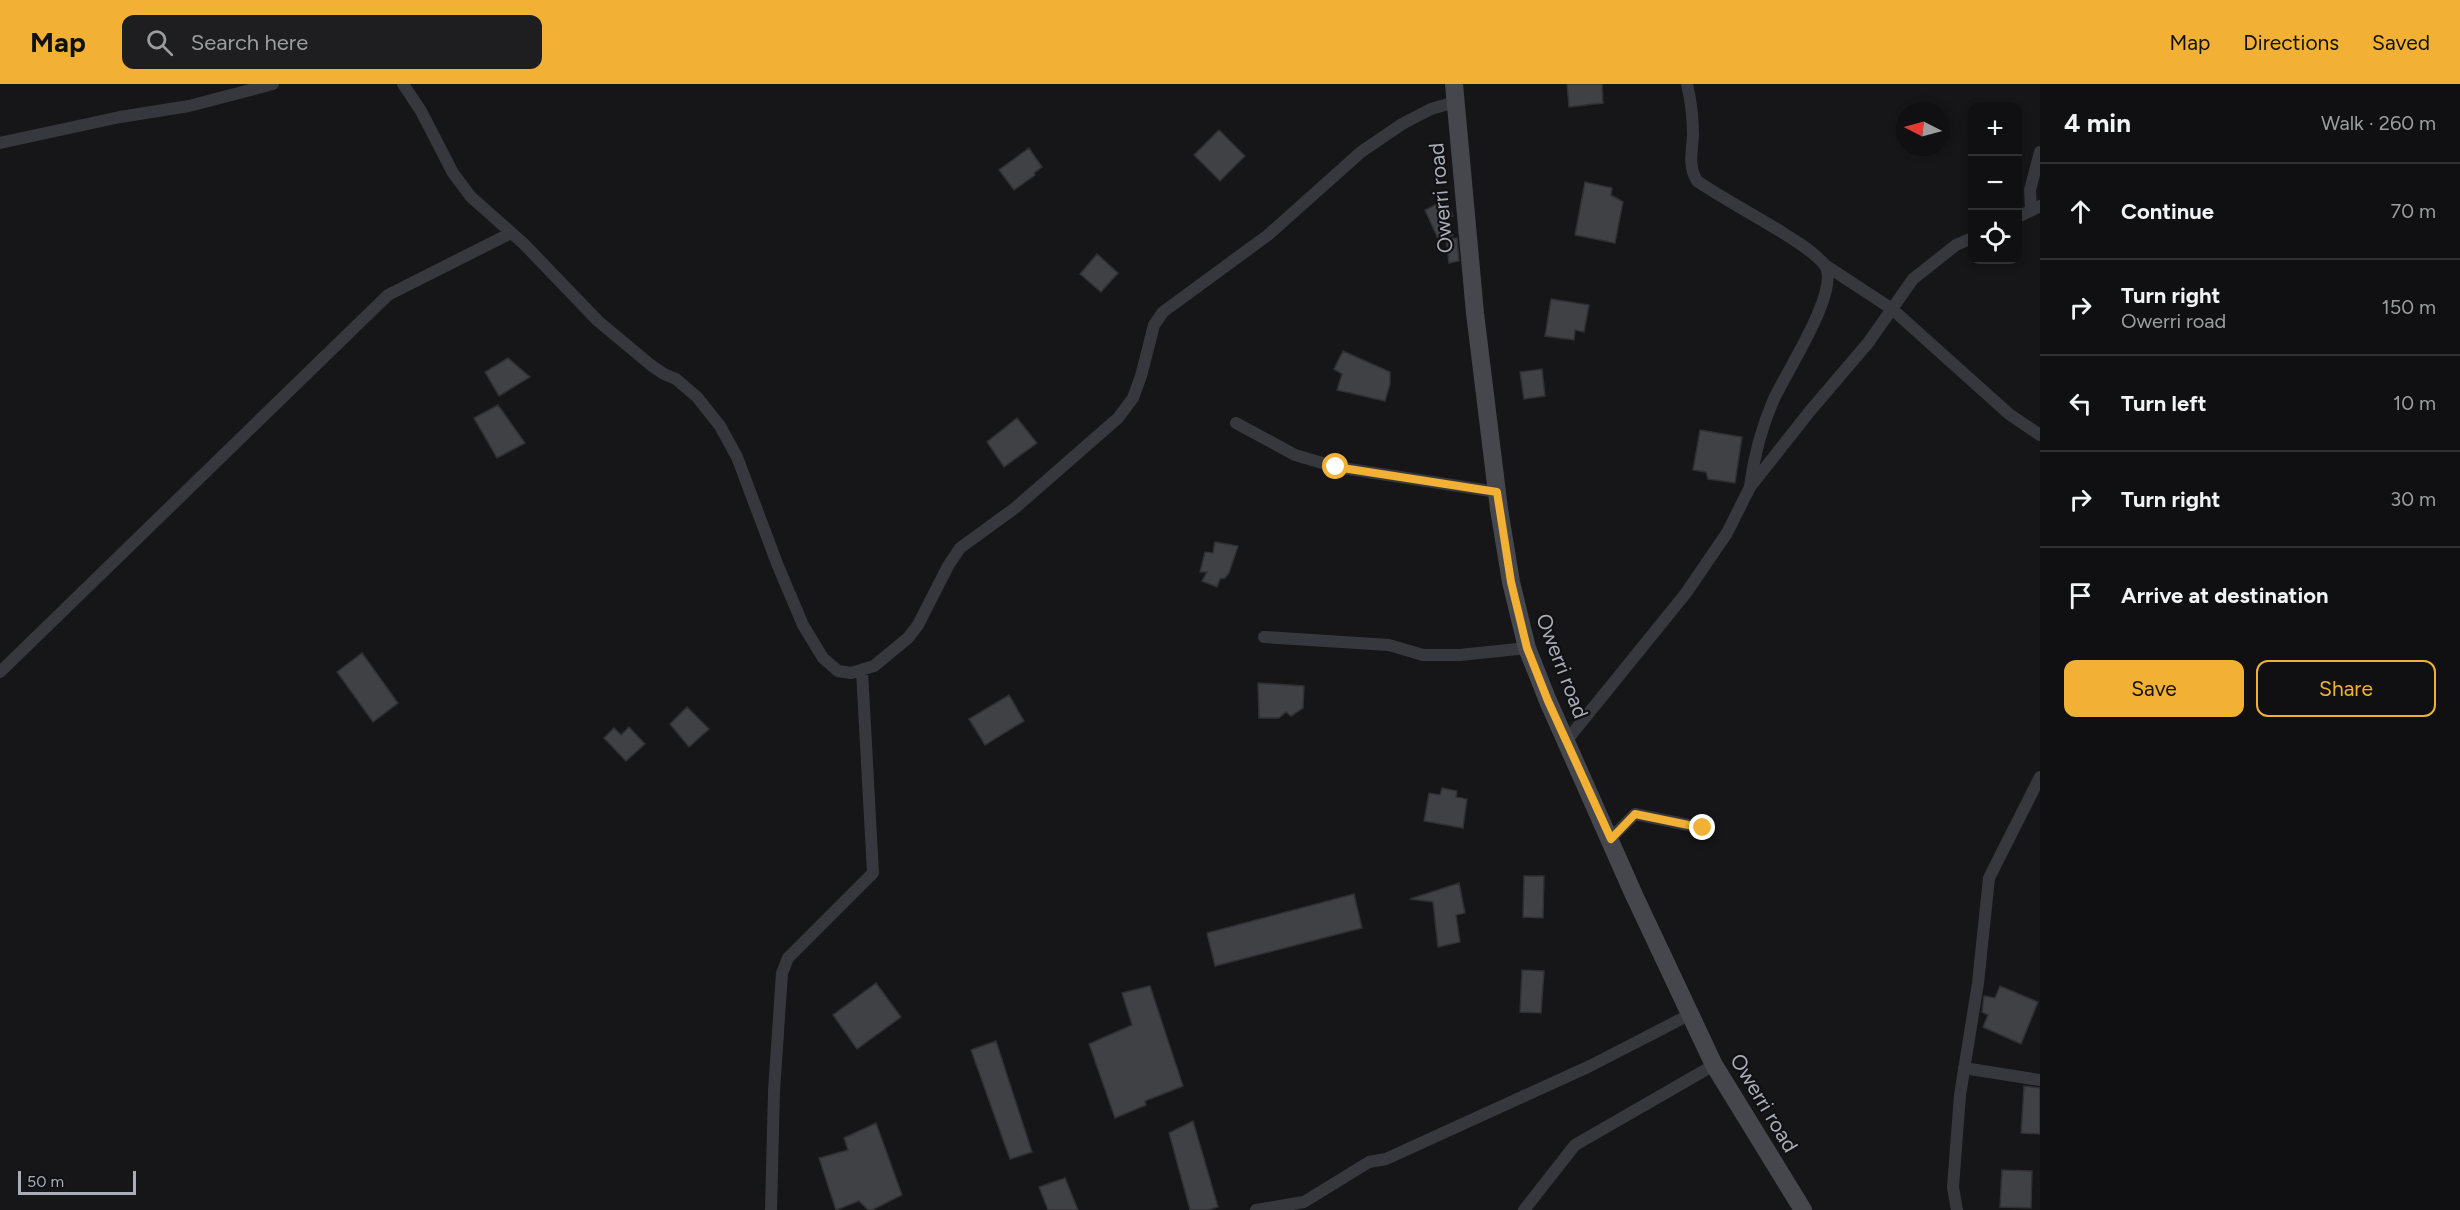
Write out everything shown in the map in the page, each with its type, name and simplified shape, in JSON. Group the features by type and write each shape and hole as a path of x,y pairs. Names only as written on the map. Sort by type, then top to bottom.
{"main road":[{"name":"Owerri road","path":"1455,93 1475,313 1497,492 1511,582 1527,648 1634,895 1714,1065 1803,1210"}],"street":[{"path":"0,143 120,117 189,106 273,84"},
{"path":"403,84 421,111 453,173 471,197 568,288 598,321 652,366 676,379 697,396 720,426 737,457 803,626 823,658 838,671 851,673 862,671 887,656 918,625 948,566 960,548 1015,508 1098,438 1118,418 1133,398 1154,325 1163,312 1268,236 1361,152 1402,124 1455,93"},
{"path":"1686,84 1692,103 1691,163 1697,181 1808,249 1825,265 1892,309 2009,414 2040,435"},
{"path":"2022,215 2036,208 2030,190 2040,152"},
{"path":"0,672 388,295 511,233"},
{"path":"1567,740 1686,593 1727,533 1750,487 1816,403 1868,343 1913,279 1956,245 1968,240"},
{"path":"1750,487 1754,459 1773,399 1824,303 1829,273 1825,265"},
{"path":"1236,423 1295,454 1336,467 1497,492"},
{"path":"1264,638 1389,645 1423,656 1460,655 1527,648"},
{"path":"771,1210 774,1091 782,973 788,958 873,873 862,671"},
{"path":"1957,1210 1953,1187 1964,1068 1978,983 1989,878 2040,777"},
{"path":"1611,839 1635,814 1703,828"},
{"path":"1256,1210 1304,1202 1369,1162 1386,1159 1590,1066 1691,1014"},
{"path":"1524,1210 1575,1145 1714,1065"},
{"path":"1964,1068 2040,1080"}],"building":[{"path":"1567,84 1602,84 1603,103 1569,107"},
{"path":"1219,130 1245,156 1220,181 1194,155"},
{"path":"1029,148 1042,167 1014,190 999,170"},
{"path":"1585,182 1612,188 1611,195 1623,202 1615,243 1575,235"},
{"path":"1441,202 1443,206 1448,204 1453,216 1446,219 1453,235 1439,241 1425,210"},
{"path":"1457,238 1459,261 1449,263 1446,239"},
{"path":"1097,254 1118,273 1101,292 1080,274"},
{"path":"1551,299 1589,305 1584,332 1575,330 1574,340 1545,336"},
{"path":"1343,351 1390,372 1390,384 1385,401 1337,390 1342,374 1334,369"},
{"path":"508,358 530,377 499,396 485,372"},
{"path":"1542,369 1545,396 1524,399 1520,372"},
{"path":"498,405 525,443 497,458 474,418"},
{"path":"1017,418 1037,443 1004,467 987,442"},
{"path":"1700,430 1742,437 1735,483 1708,479 1706,472 1693,470"},
{"path":"1215,542 1238,546 1229,573 1225,578 1220,579 1217,587 1202,581 1207,572 1200,572 1205,552 1213,553"},
{"path":"362,653 398,703 373,722 337,672"},
{"path":"1258,683 1304,686 1303,708 1291,716 1286,712 1279,718 1259,718"},
{"path":"1009,695 1024,721 985,745 969,719"},
{"path":"687,707 709,729 689,747 670,724"},
{"path":"629,727 645,744 626,761 604,738 614,728 621,735"},
{"path":"1442,788 1457,791 1456,797 1467,799 1463,828 1424,821 1429,793 1440,795"},
{"path":"1524,876 1544,876 1543,918 1523,917"},
{"path":"1459,883 1465,913 1456,915 1460,942 1438,947 1433,902 1410,899"},
{"path":"1354,894 1362,928 1215,966 1207,933"},
{"path":"1522,970 1544,971 1541,1013 1520,1012"},
{"path":"876,983 901,1017 857,1049 833,1015"},
{"path":"1150,986 1183,1086 1145,1101 1146,1105 1115,1118 1089,1044 1132,1025 1122,993"},
{"path":"2000,986 2038,1002 2021,1044 1983,1027 1988,1015 1982,1012 1984,996 1995,998"},
{"path":"996,1041 1032,1152 1010,1159 971,1050"},
{"path":"2024,1086 2040,1088 2040,1134 2021,1133"},
{"path":"1193,1121 1218,1207 1208,1210 1190,1210 1169,1133"},
{"path":"876,1123 902,1195 872,1210 868,1210 859,1201 836,1210 819,1158 848,1150 844,1138"},
{"path":"2002,1170 2032,1171 2031,1208 2000,1207"},
{"path":"1065,1178 1078,1210 1048,1210 1039,1187"}],"route":[{"path":"1336,467 1497,492 1511,582 1527,648 1548,701 1611,839 1635,814 1703,828"}]}
